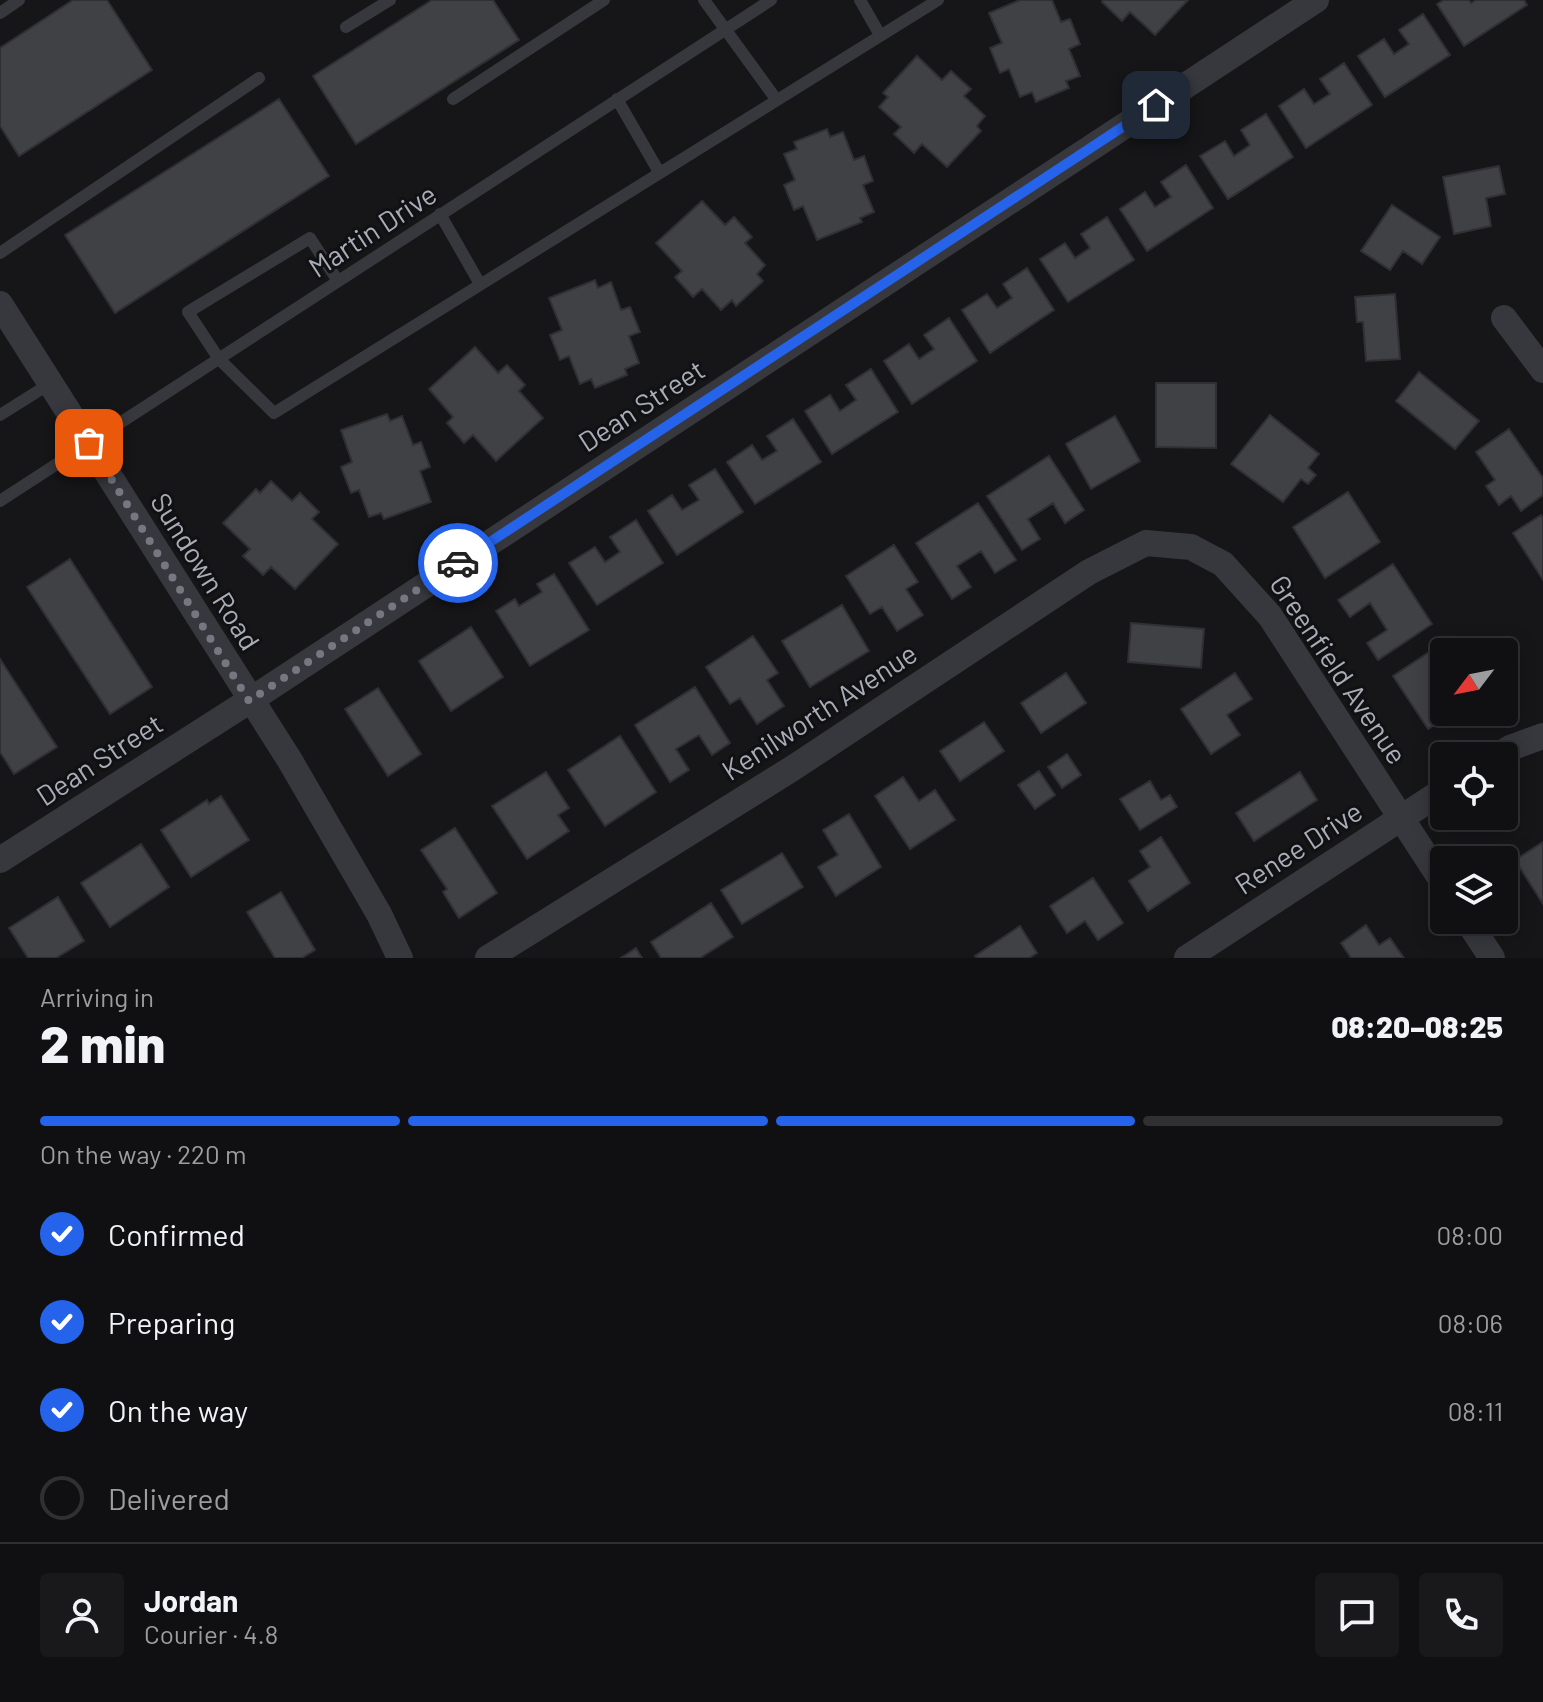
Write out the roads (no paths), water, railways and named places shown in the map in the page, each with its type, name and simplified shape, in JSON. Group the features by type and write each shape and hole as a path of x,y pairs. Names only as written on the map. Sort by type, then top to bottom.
{"street":[{"name":"Dean Street","path":"0,860 249,701 1316,0"},
{"name":"Sundown Road","path":"0,304 249,701 289,759 379,914 400,958"},
{"path":"1504,318 1543,370"},
{"name":"Kenilworth Avenue","path":"488,958 793,768 1089,572 1146,543 1191,547"},
{"name":"Greenfield Avenue","path":"1191,547 1223,564 1270,616 1430,863"},
{"path":"1518,745 1543,736"},
{"name":"Renee Drive","path":"1187,958 1430,799"},
{"path":"1476,934 1492,958"}],"lane":[{"path":"0,13 19,0"},
{"path":"346,27 390,0"},
{"path":"453,99 604,0"},
{"path":"704,0 776,99"},
{"name":"Martin Drive","path":"0,501 771,0"},
{"path":"860,0 880,35"},
{"path":"338,281 310,238 188,312 219,359 274,413 938,0"},
{"path":"0,253 259,78"},
{"path":"617,99 659,172"},
{"path":"440,214 480,284"},
{"path":"0,415 51,383"}]}
